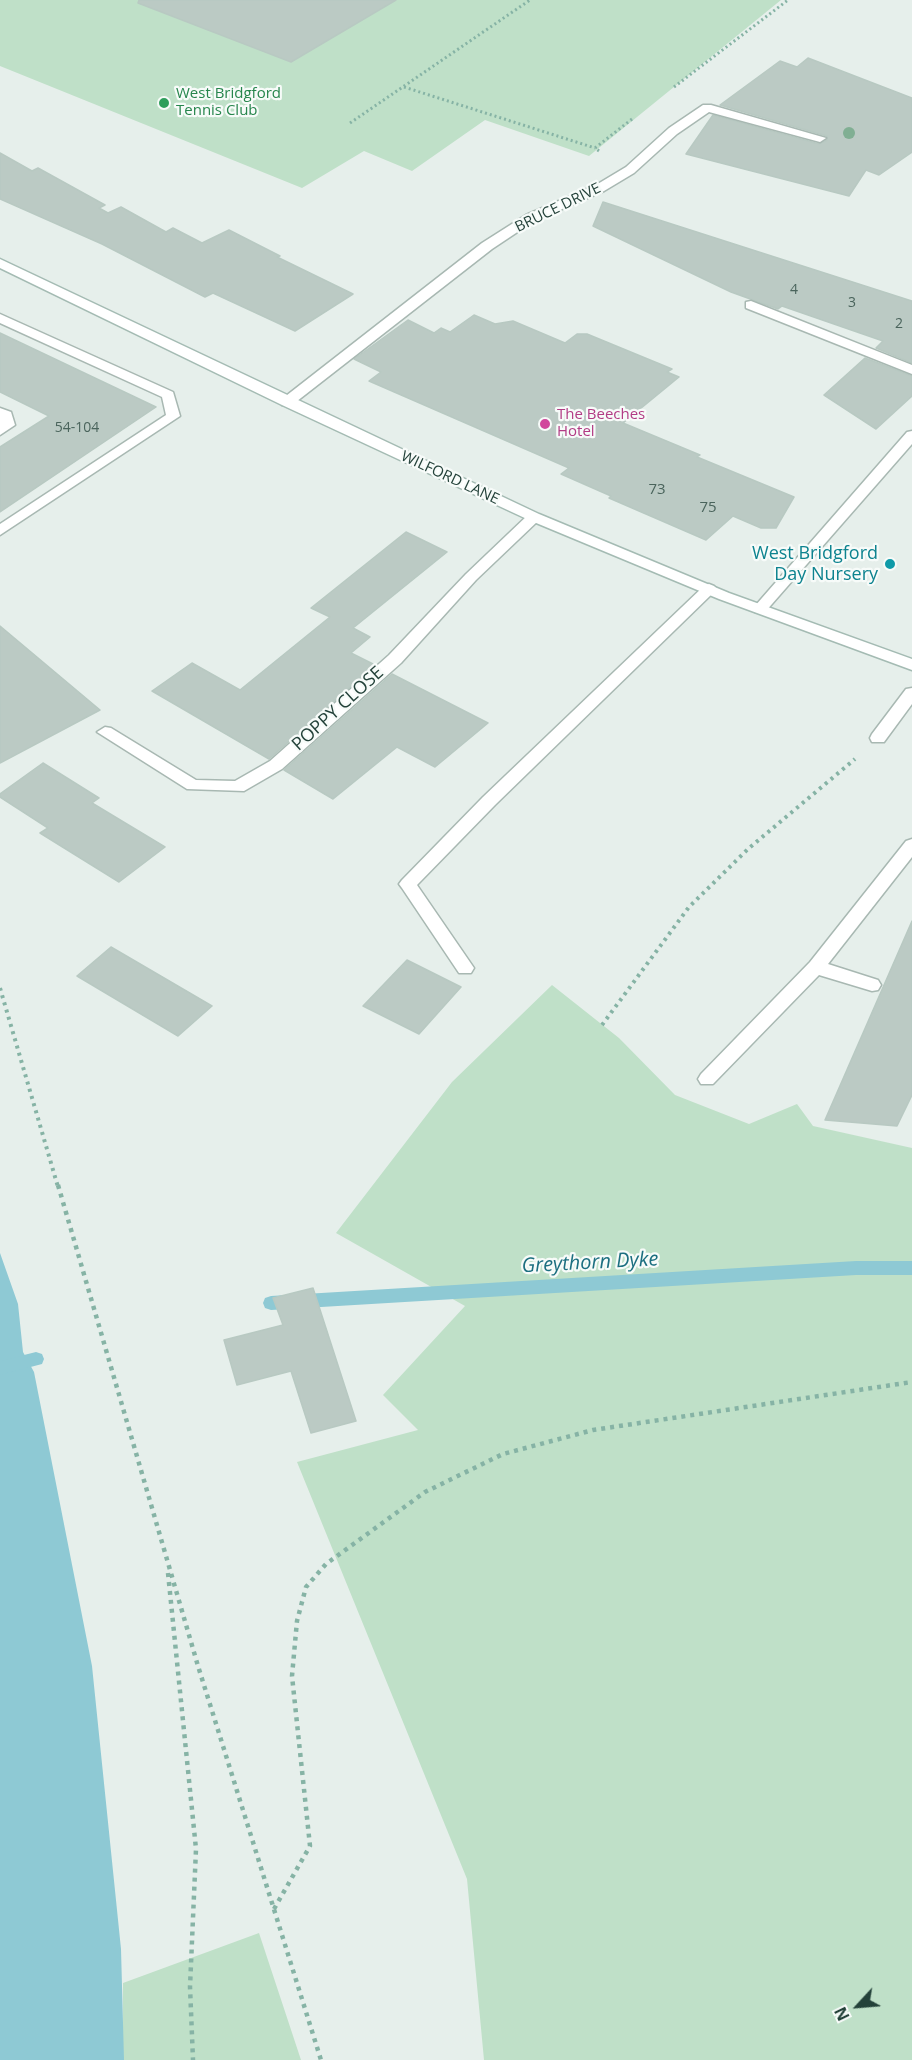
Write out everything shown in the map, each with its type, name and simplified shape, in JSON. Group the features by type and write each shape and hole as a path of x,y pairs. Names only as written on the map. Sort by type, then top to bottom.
{"street":[{"name":"BRUCE DRIVE","path":"287,402 487,246 530,218 600,188 630,170 673,132 706,108 820,138"},
{"name":"WILFORD LANE","path":"0,263 287,402 534,517 760,609 912,665"},
{"path":"751,305 912,370"},
{"path":"0,318 168,395 173,416 0,531"},
{"path":"0,412 6,415 8,425 0,431"},
{"path":"760,609 912,435"},
{"name":"POPPY CLOSE","path":"105,732 193,785 238,787 276,765 395,658 471,577 534,517"},
{"path":"465,968 408,884 489,801 709,589"},
{"path":"878,738 912,693"},
{"path":"707,1079 816,967 912,845"},
{"path":"816,967 872,985"}],"path":[{"path":"350,123 530,0"},
{"path":"403,87 595,148"},
{"path":"602,1025 689,907 748,849 878,738"},
{"path":"0,988 167,1563 321,2060"},
{"path":"274,1910 310,1846 292,1676 297,1621 306,1587 326,1564 425,1492 503,1454 593,1430 912,1382"},
{"path":"167,1563 196,1849 190,1988 193,2060"}],"green space":[{"path":"0,0 781,0 589,156 485,120 412,171 364,151 302,188 0,66"},
{"path":"552,985 619,1038 675,1095 749,1124 797,1104 813,1126 912,1148 912,2060 484,2060 467,1879 297,1462 418,1430 383,1395 465,1306 336,1233 452,1082"},
{"path":"259,1933 301,2060 123,2060 123,1983"}],"water":[{"path":"0,1253 18,1304 23,1352 34,1372 92,1666 121,1949 124,2060 0,2060"}],"building":[{"path":"139,0 396,0 291,62 138,3"},
{"path":"808,58 912,98 912,152 879,175 866,170 849,196 686,154 713,115 819,144 827,140 827,136 720,105 780,61 797,67"},
{"path":"0,153 32,171 38,168 105,205 99,208 108,213 121,207 166,232 173,228 202,243 229,230 280,256 277,257 353,294 295,331 213,293 205,297 102,244 0,199"},
{"path":"603,202 912,301 912,363 876,348 883,341 782,306 778,309 731,292 593,226"},
{"name":"The Beeches Hotel","path":"474,315 495,324 513,321 565,343 577,334 587,334 672,369 667,372 679,377 623,423 700,455 697,457 794,497 776,528 761,528 733,516 706,540 609,498 611,496 561,474 569,468 369,381 381,372 354,359 408,320 434,333 441,328 450,332"},
{"path":"0,333 156,407 0,512 0,447 49,416 0,392"},
{"path":"865,358 912,376 912,396 876,429 824,395"},
{"path":"406,532 447,552 353,628 370,637 351,653 375,665 269,759 152,691 192,663 240,690 330,617 311,608"},
{"path":"0,626 100,710 0,763"},
{"path":"392,674 488,723 435,767 397,747 333,799 284,770"},
{"path":"43,763 99,798 92,803 165,847 119,882 40,833 48,828 0,797 0,794"},
{"path":"912,921 912,1095 897,1126 825,1120"},
{"path":"111,947 212,1006 178,1036 77,976"},
{"path":"407,960 461,987 419,1034 363,1006"},
{"path":"313,1288 356,1421 311,1433 291,1371 237,1385 224,1340 283,1325 273,1298"}],"waterway":[{"name":"Greythorn Dyke","path":"271,1303 856,1268 912,1268"},
{"name":"Greythorn Dyke","path":"0,1368 36,1359"}],"place":[{"name":"West Bridgford Tennis Club","path":"164,103"},
{"name":"The Beeches Hotel","path":"545,424"},
{"name":"West Bridgford Day Nursery","path":"890,564"}]}
